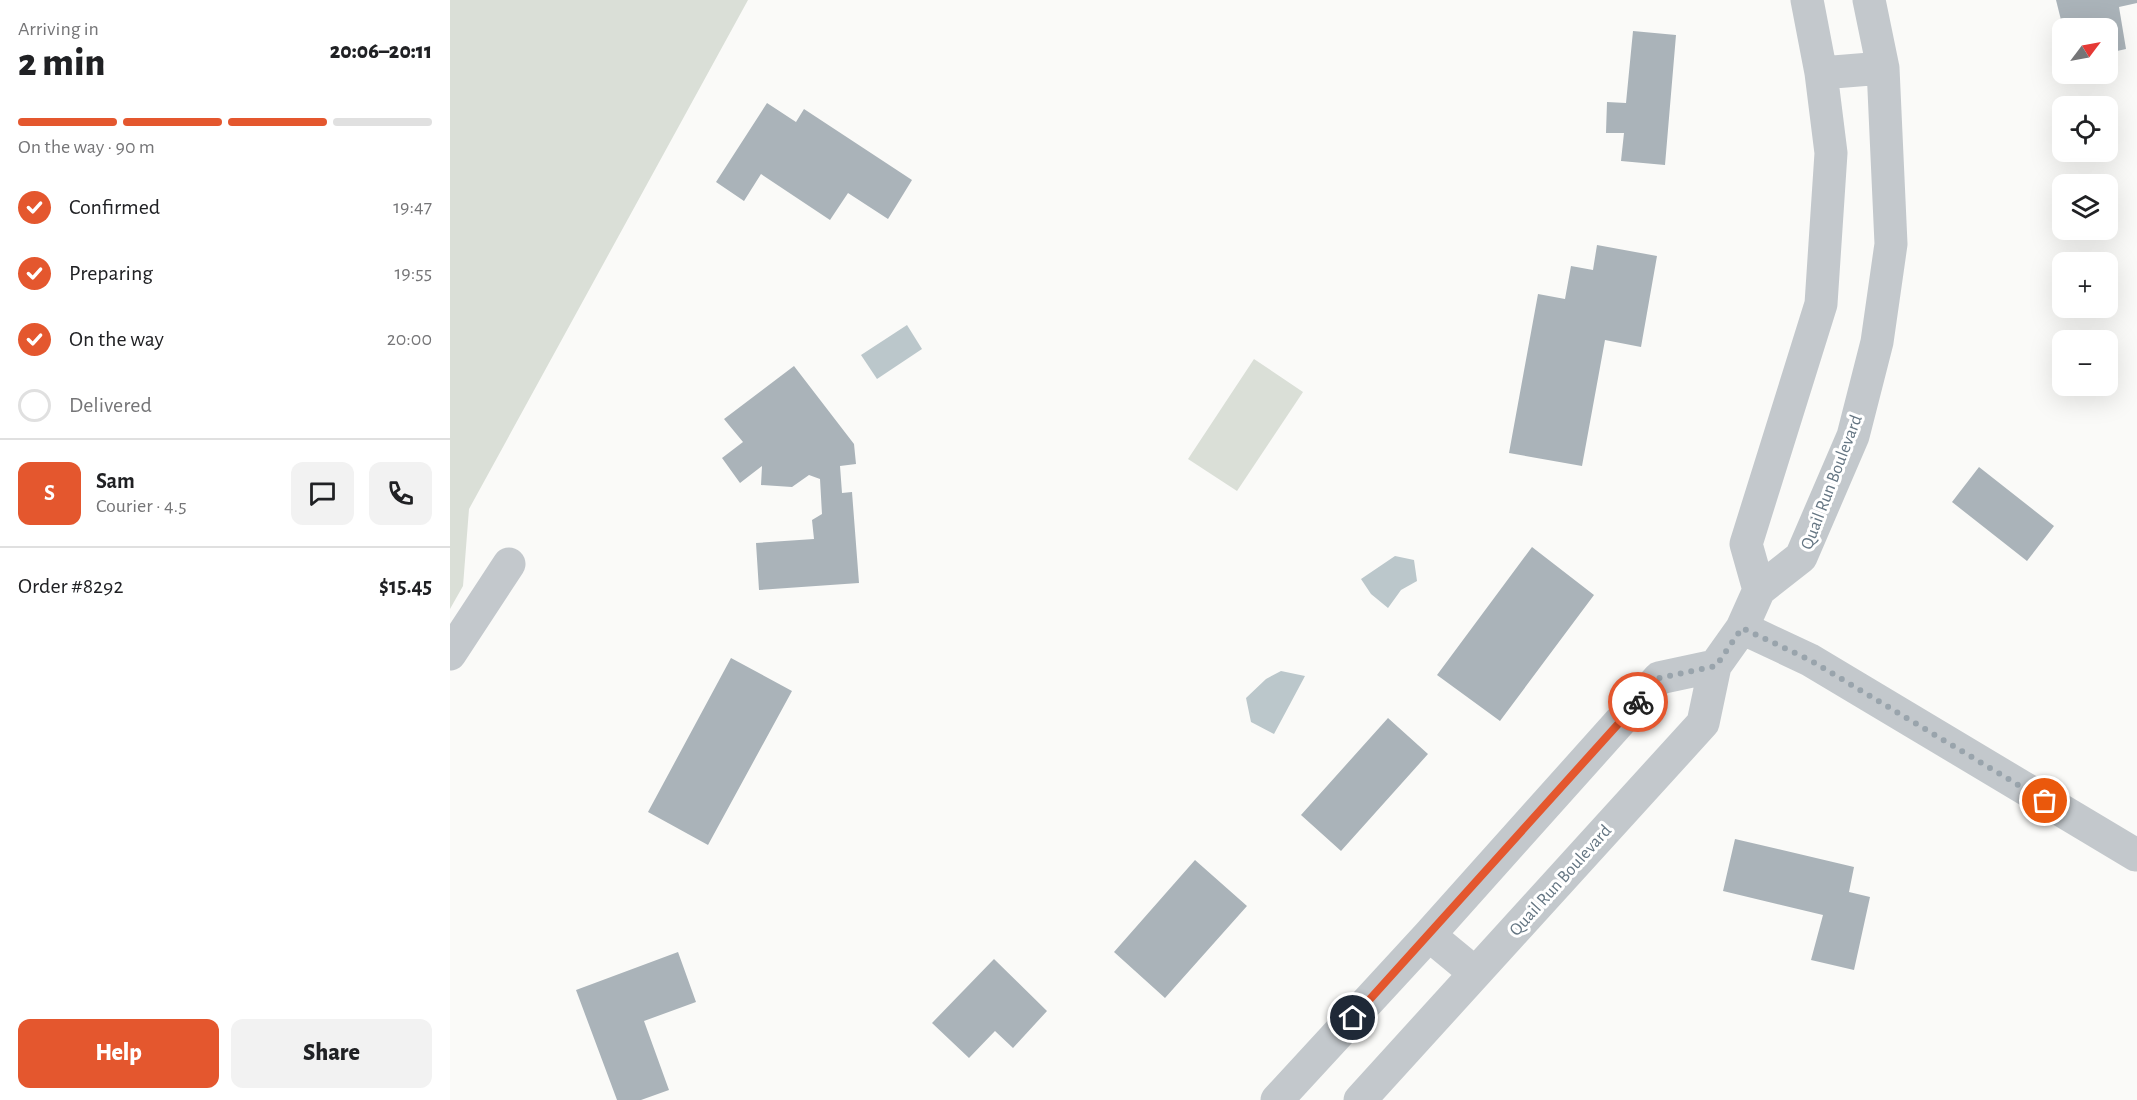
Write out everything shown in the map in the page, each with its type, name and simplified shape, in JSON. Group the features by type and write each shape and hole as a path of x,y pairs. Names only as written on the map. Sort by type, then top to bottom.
{"street":[{"path":"1759,590 1746,544 1821,304 1831,153 1821,73 1807,0"},
{"name":"Quail Run Boulevard","path":"1360,1100 1703,723 1716,666 1742,628 1759,590 1801,557 1853,436 1877,342 1892,244 1882,68 1869,0"},
{"path":"1821,73 1882,68"},
{"path":"450,654 509,564"},
{"path":"1742,628 1810,660 2136,855"},
{"path":"1277,1100 1429,935 1659,678 1716,666"},
{"path":"1429,935 1475,973"}],"shaded area":[{"path":"450,0 748,0 469,509 463,586 450,609"},
{"path":"907,325 922,349 877,379 861,355"},
{"path":"1254,359 1303,392 1237,491 1188,459"},
{"path":"1395,556 1414,560 1417,581 1401,590 1388,608 1371,594 1361,579"},
{"path":"1281,671 1305,676 1274,734 1251,722 1246,698 1266,679"}],"building":[{"path":"2056,0 2137,0 2137,3 2119,7 2126,49 2118,51 2118,18 2060,18"},
{"path":"1633,31 1676,35 1665,165 1621,161 1624,133 1606,133 1607,102 1626,103"},
{"path":"767,103 796,122 804,109 912,180 888,219 848,193 830,220 761,174 744,201 716,182"},
{"path":"1597,245 1657,256 1641,347 1605,340 1582,466 1509,453 1538,294 1565,299 1571,266 1593,270"},
{"path":"794,366 854,444 856,464 840,466 842,493 852,492 859,583 759,590 756,543 814,539 812,520 822,514 820,479 809,475 792,487 761,485 762,466 740,483 722,458 743,442 724,419"},
{"path":"1979,467 2054,526 2027,561 1952,502"},
{"path":"1532,547 1594,595 1500,721 1437,675"},
{"path":"731,658 792,691 708,845 648,812"},
{"path":"1388,718 1428,754 1341,851 1301,815"},
{"path":"1735,839 1854,867 1849,892 1870,897 1854,970 1811,960 1823,915 1723,891"},
{"path":"1195,860 1247,906 1165,998 1114,952"},
{"path":"678,952 696,1002 644,1021 669,1090 641,1100 617,1100 576,990"},
{"path":"994,959 1047,1011 1013,1048 995,1031 969,1058 932,1023"}],"way so far":[{"path":"1638,702 1659,678 1716,666 1742,628 1810,660 2045,801"}],"route":[{"path":"1353,1018 1638,702"}]}
